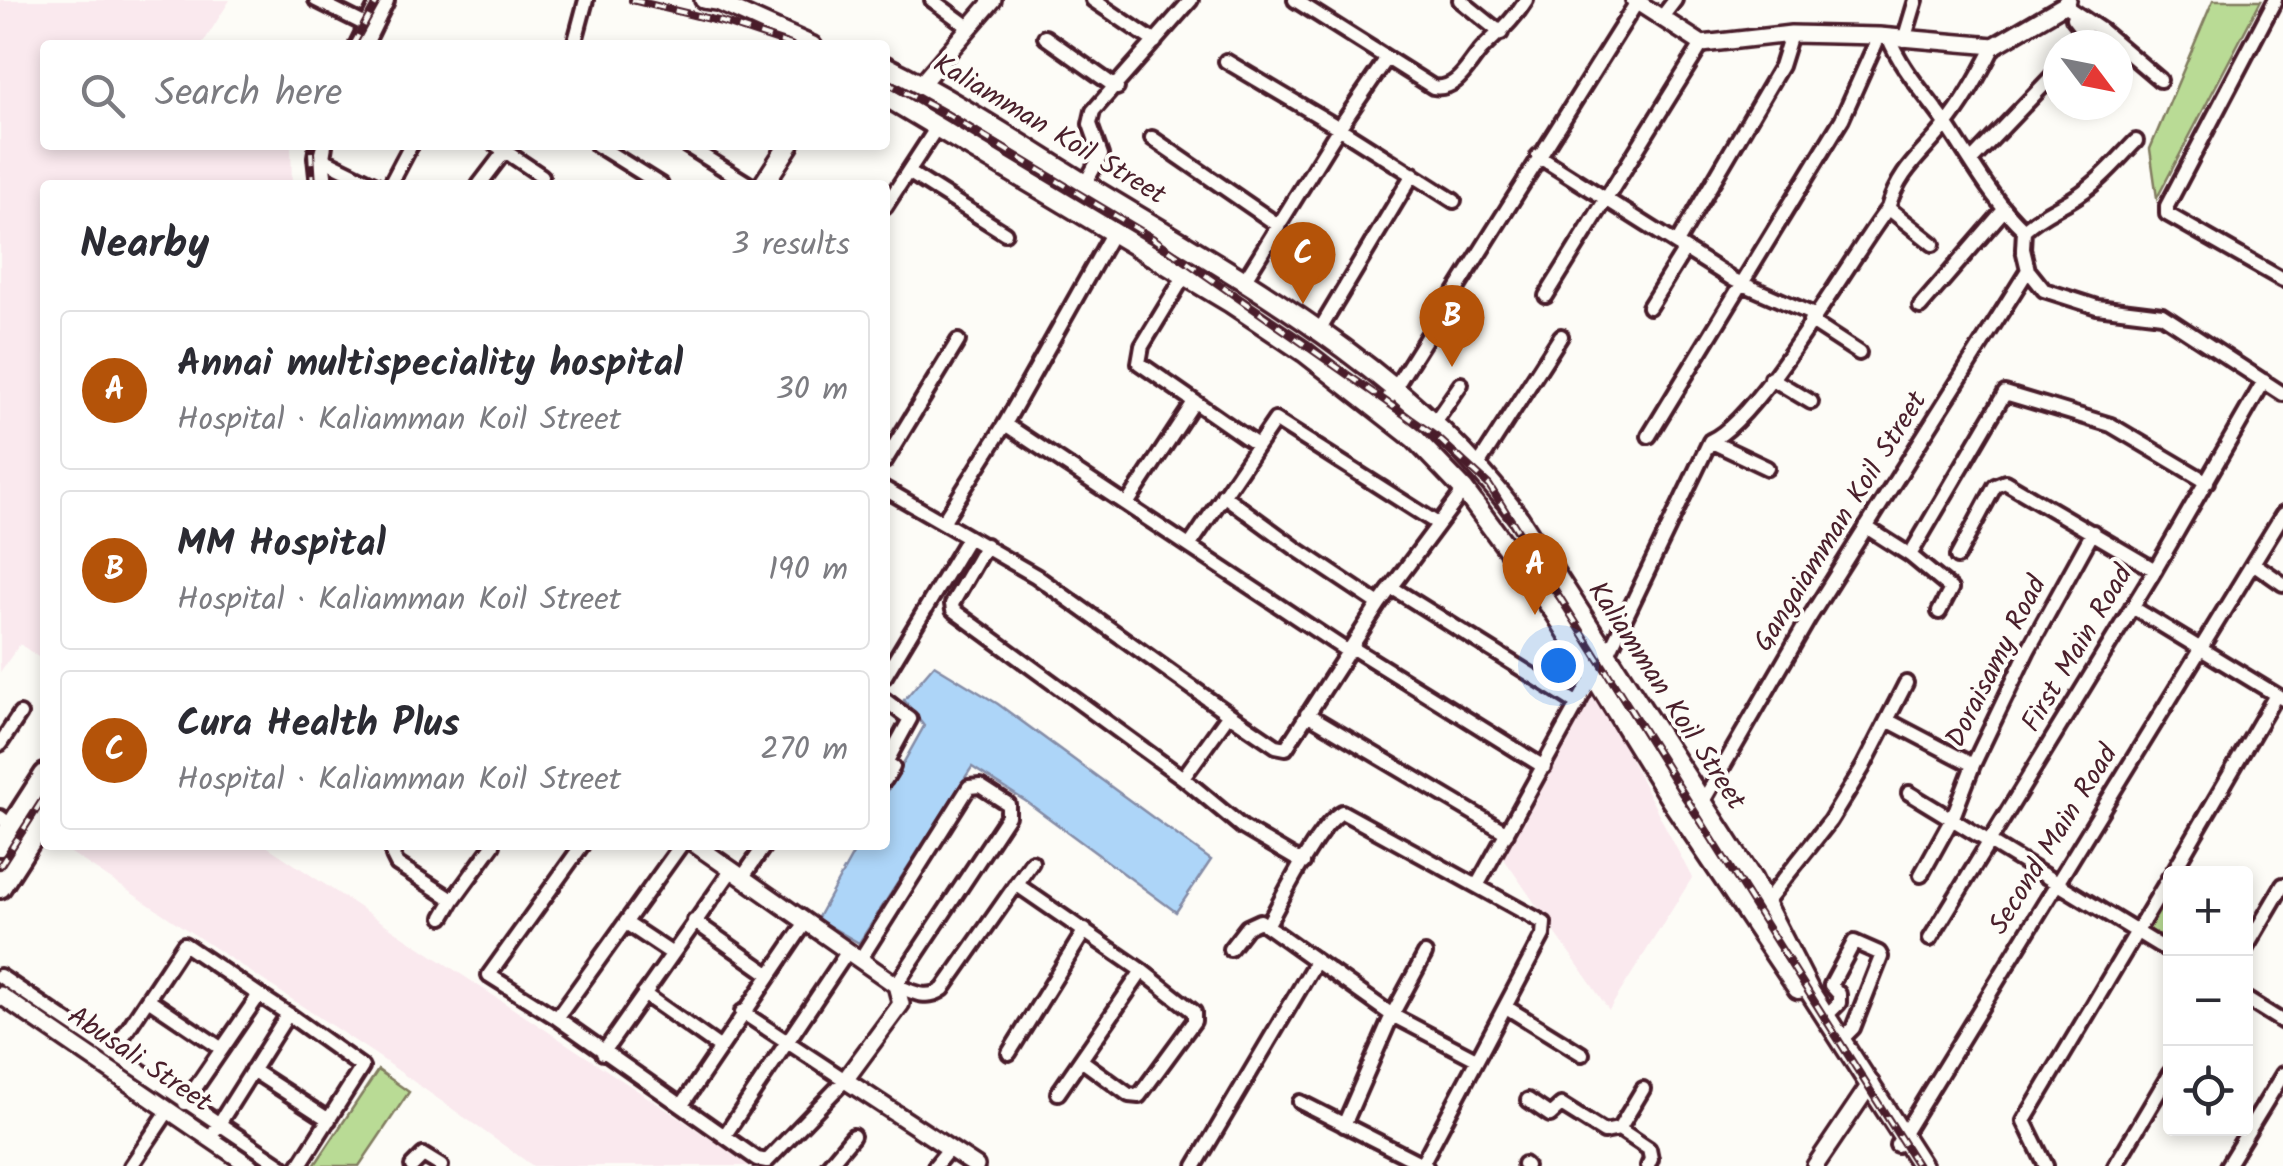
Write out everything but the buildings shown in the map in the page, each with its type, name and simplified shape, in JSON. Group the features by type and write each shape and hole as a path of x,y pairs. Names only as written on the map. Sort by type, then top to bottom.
{"main road":[{"path":"354,40 372,0"},
{"path":"363,40 383,0"},
{"name":"Kaliamman Koil Street","path":"890,68 922,84 1244,281 1319,331 1396,388 1477,467 1518,518 1765,902 1810,992 1842,1040 1911,1166"},
{"name":"Kaliamman Koil Street","path":"890,99 1185,275 1304,352 1416,439 1464,490 1556,614 1671,800 1867,1086"},
{"path":"309,180 316,150"},
{"path":"316,150 321,180"},
{"path":"766,180 786,150"},
{"path":"4,829 40,782"},
{"path":"0,888 40,825"},
{"name":"Kaliamman Koil Street","path":"1900,1141 1922,1166"}],"street":[{"path":"316,0 362,23"},
{"path":"575,40 586,0"},
{"path":"932,0 970,28"},
{"path":"922,84 992,0"},
{"path":"1093,0 1154,42"},
{"path":"1085,184 1101,155 1090,124 1093,112 1191,0"},
{"path":"1295,0 1438,89 1458,80 1480,51 1511,24 1526,0"},
{"path":"1460,0 1500,34"},
{"path":"1662,17 1675,0"},
{"path":"1649,436 1916,0"},
{"path":"2275,0 2167,206 2167,214 2283,280"},
{"path":"713,1 803,40"},
{"path":"1381,410 1636,1 1702,44 1791,34 1994,46 2068,8"},
{"path":"2068,8 2083,30"},
{"path":"2068,8 2160,80"},
{"path":"1649,307 1781,66 1791,34"},
{"path":"1045,37 1117,88"},
{"path":"1891,37 1898,60 1947,124 2003,211 2024,230"},
{"path":"1546,296 1702,44"},
{"path":"1608,654 1710,441 1724,434 1771,378 1888,208 1895,184 1970,92 1994,46"},
{"path":"1244,281 1386,58"},
{"path":"1226,61 1454,201"},
{"path":"1971,161 2043,86"},
{"path":"890,201 936,127"},
{"path":"1152,138 1278,224"},
{"path":"2136,141 2097,181 2041,214 2024,230 2022,249 2028,270 2044,290 2064,299 2162,314 2283,394"},
{"path":"318,150 368,180"},
{"path":"393,180 408,150"},
{"path":"481,180 502,150"},
{"path":"508,150 542,176"},
{"path":"604,150 653,180"},
{"path":"694,150 742,180"},
{"path":"1538,156 1740,282 1812,318 1859,353"},
{"path":"910,173 1004,233"},
{"path":"1319,331 1413,174"},
{"path":"1888,208 1933,244"},
{"path":"1920,306 2003,211"},
{"path":"943,522 1005,424 1114,230"},
{"name":"Gangaiamman Koil Street","path":"1702,804 1808,620 2028,270"},
{"path":"1185,275 1138,357 1142,368 1257,445"},
{"path":"1477,467 1561,336"},
{"path":"891,438 958,341"},
{"path":"1771,378 1811,402"},
{"name":"First Main Road","path":"1930,939 2155,570 2264,381"},
{"path":"1434,423 1462,384"},
{"path":"1910,555 2004,393 2111,425 2206,482"},
{"path":"1127,504 1194,402"},
{"path":"1190,544 1272,422 1280,422 1438,524"},
{"path":"1005,424 1248,585 1544,767"},
{"path":"1710,441 1767,468"},
{"path":"1957,557 1995,486 2002,482 2155,570"},
{"path":"890,491 1036,576 1229,714 1276,746 1286,748 1379,604 1464,490"},
{"path":"1224,495 1379,604"},
{"name":"Second Main Road","path":"1900,1141 2283,514"},
{"path":"1866,527 1910,555 1951,589 1939,612"},
{"name":"Doraisamy Road","path":"1921,875 1953,818 1972,765 2028,650 2093,532"},
{"path":"890,668 968,538"},
{"path":"986,545 952,604 953,610 1183,778 1242,826 1303,863"},
{"path":"2253,563 2283,584"},
{"path":"1391,588 1578,704"},
{"path":"2132,606 2280,697 2177,866"},
{"path":"1478,884 1593,676"},
{"path":"1765,902 1830,821 1864,767 1906,683"},
{"path":"890,704 910,719 890,756"},
{"path":"0,744 20,714"},
{"path":"1183,778 1229,714"},
{"path":"1307,714 1507,833"},
{"path":"1887,720 1972,765"},
{"path":"578,850 488,975 557,1018 760,1161 767,1161 844,1080 900,1004 898,981 1003,828 1010,810 1008,804 980,786 969,787 858,955 786,1042 724,1135"},
{"path":"1910,793 2163,948"},
{"path":"1267,926 1303,863 1333,818 1342,812 1544,922 1543,935 1424,1165 1395,1159 1300,1102"},
{"path":"394,850 392,856 397,864 453,900"},
{"path":"443,916 489,850"},
{"path":"557,1018 677,850"},
{"path":"703,850 917,994 939,992 1032,862"},
{"path":"603,1053 694,921 760,850"},
{"path":"1016,884 1192,1007 1194,1021 1140,1096 1129,1095 1081,1060"},
{"path":"2253,936 2283,886"},
{"path":"2046,1166 2024,1121 2163,889"},
{"path":"694,921 769,974"},
{"path":"1230,949 1251,923 1260,921 1392,1016 1476,1060"},
{"path":"682,1105 806,922"},
{"path":"626,923 671,953"},
{"path":"1009,1053 1085,930"},
{"path":"1826,1016 1839,1003 1831,985 1854,942 1879,953 1853,1028 1842,1040"},
{"path":"112,1054 184,944 362,1067 299,1166"},
{"path":"1344,1125 1392,1016 1425,954"},
{"path":"1196,1166 1315,963"},
{"path":"1058,1093 1142,971"},
{"path":"0,976 185,1104 214,1132 282,1166"},
{"path":"644,994 720,1047"},
{"name":"Abusali Street","path":"0,995 168,1111 214,1132 230,1161 250,1166"},
{"path":"185,1104 258,995"},
{"path":"148,999 222,1048"},
{"path":"2253,1003 2283,1022"},
{"path":"1506,1007 1582,1054"},
{"path":"742,1012 976,1166"},
{"path":"214,1132 288,1014"},
{"path":"252,1070 329,1120"},
{"path":"2227,1166 2283,1074"},
{"path":"2115,1166 2163,1085"},
{"path":"1815,1166 1867,1086"},
{"path":"1619,1129 1644,1088"},
{"path":"1528,1100 1550,1115 1561,1106 1604,1132 1619,1129 1648,1149 1648,1166"},
{"path":"131,1166 168,1111"},
{"path":"828,1166 853,1136"},
{"path":"935,1166 949,1149"},
{"path":"412,1166 423,1155 441,1166"}],"shaded area":[{"path":"0,0 230,0 205,40 40,40 40,150 291,150 292,180 40,180 40,658 20,644 0,672"},
{"path":"1595,691 1692,878 1609,1010 1502,856"},
{"path":"67,850 273,850 752,1166 533,1166 379,1057"}],"green space":[{"path":"2213,0 2261,0 2157,198 2150,149"},
{"path":"2163,896 2163,943 2143,930"},
{"path":"378,1070 409,1092 359,1166 314,1166"}],"water":[{"path":"934,665 998,704 1211,860 1176,912 1027,802 972,767 859,943 817,919 855,850 890,850 890,787 924,726 904,700"}],"railway":[{"path":"356,40 378,0"},
{"path":"632,0 776,40"},
{"path":"890,85 943,112 1154,239 1438,438 1489,485 1918,1166"},
{"path":"312,150 313,180"},
{"path":"0,866 40,804"}],"place":[{"name":"Cura Health Plus","path":"1303,304"},
{"name":"MM Hospital","path":"1452,367"},
{"name":"Annai multispeciality hospital","path":"1535,615"}]}
